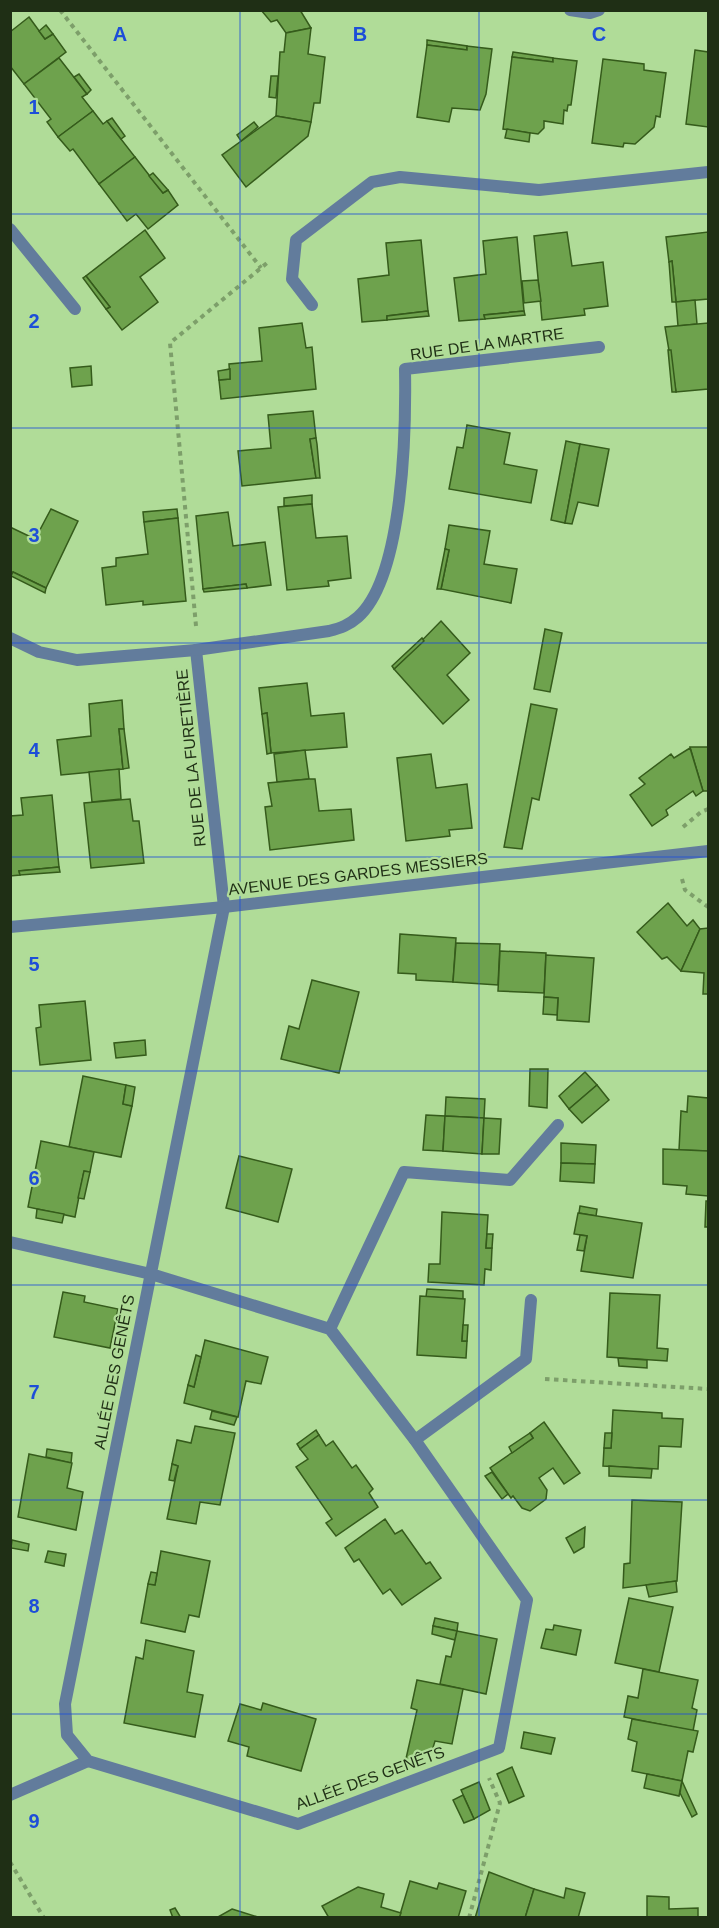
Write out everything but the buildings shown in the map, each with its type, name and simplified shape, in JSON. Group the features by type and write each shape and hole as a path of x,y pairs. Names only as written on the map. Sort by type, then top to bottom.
{"street":[{"path":"570,10 590,13 599,10"},
{"path":"312,305 292,279 296,240 372,182 400,177 539,190 708,172"},
{"path":"10,229 75,309"},
{"name":"RUE DE LA MARTRE","path":"196,650 329,631 346,626 360,616 380,586 402,483 405,369 599,347"},
{"name":"RUE DE LA FURETIÈRE","path":"10,639 39,652 77,660 196,650 224,907"},
{"name":"AVENUE DES GARDES MESSIERS","path":"10,927 224,907 708,851"},
{"name":"ALLÉE DES GENÊTS","path":"224,907 65,1704 67,1735 88,1761 298,1824 499,1748 527,1599 415,1440 330,1329"},
{"path":"10,1242 151,1274 330,1329 404,1172 510,1180 558,1125"},
{"path":"415,1440 526,1359 531,1300"},
{"path":"10,1795 88,1761"}],"path":[{"path":"60,10 261,268"},
{"path":"196,650 197,622 170,343 296,240"},
{"path":"680,831 701,812 708,809"},
{"path":"681,874 686,890 708,907"},
{"path":"526,1359 539,1378 708,1389"},
{"path":"469,1917 500,1803 480,1755"},
{"path":"10,1862 44,1917"}]}
